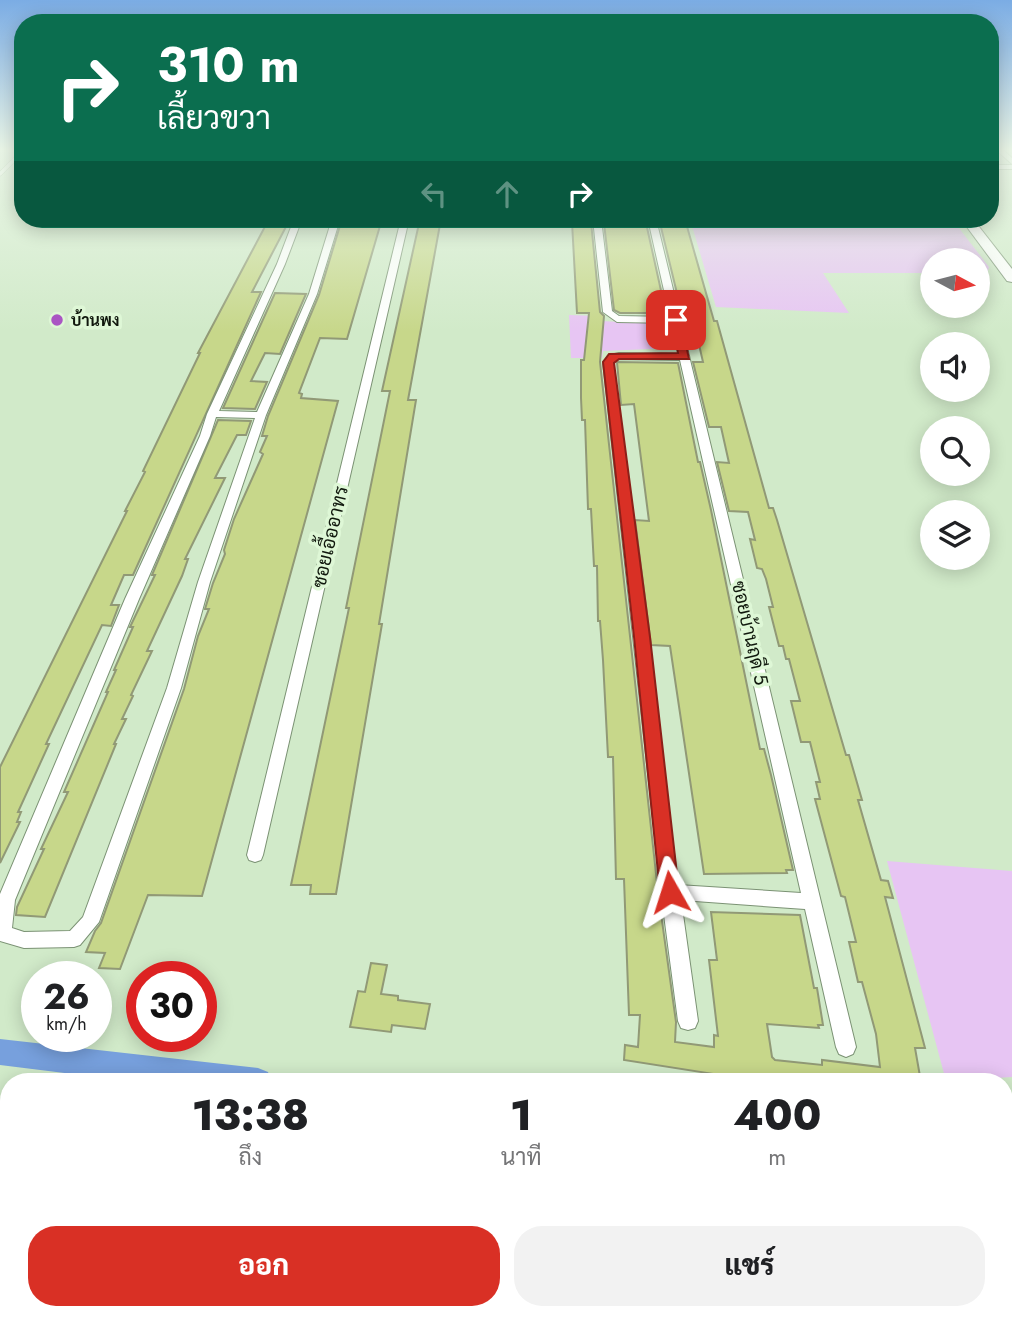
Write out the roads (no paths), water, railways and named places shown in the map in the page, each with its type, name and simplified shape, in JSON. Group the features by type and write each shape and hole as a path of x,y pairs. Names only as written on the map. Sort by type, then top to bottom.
{"street":[{"path":"295,228 132,599 6,900 2,934 24,940 74,939 90,922 174,688 204,582 261,415 313,293 333,228"},
{"name":"ซอยเอื้ออาทร","path":"255,855 403,228"},
{"path":"598,228 608,312 617,319 676,320"},
{"name":"ซอยบ้านฤดี 5","path":"655,228 846,1047"},
{"path":"974,228 1012,278"},
{"path":"685,357 619,356 612,357 608,362 670,892 688,1021"},
{"path":"212,414 261,415"},
{"path":"670,892 812,902"}],"waterway":[{"path":"0,1052 181,1073"}],"place":[{"name":"บ้านพง","path":"57,320"}]}
